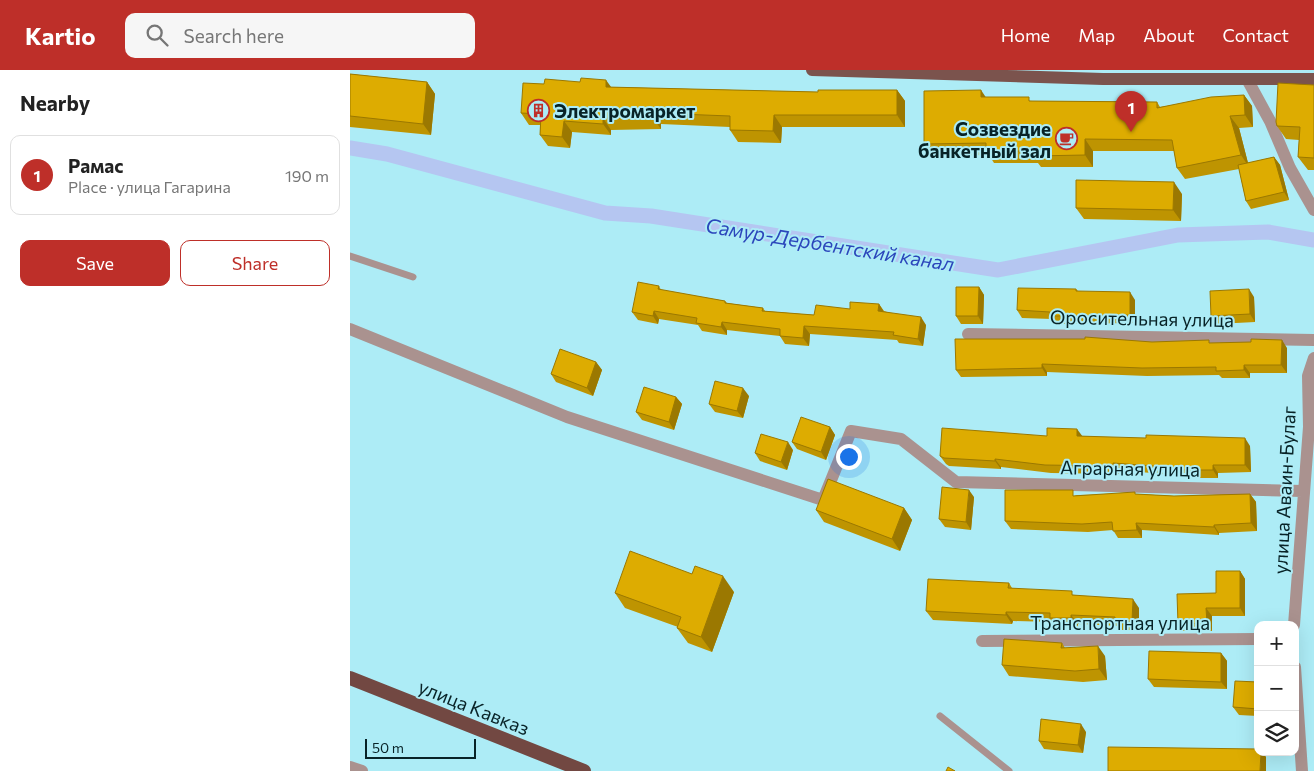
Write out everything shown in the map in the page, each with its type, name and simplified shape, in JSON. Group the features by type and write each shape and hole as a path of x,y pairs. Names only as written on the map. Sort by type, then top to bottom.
{"highway":[{"name":"улица Кавказ","path":"350,678 584,771"}],"main road":[{"path":"812,70 1102,79 1247,79 1274,75 1314,79"}],"street":[{"path":"1247,79 1270,121 1290,168 1314,210"},
{"name":"Аграрная улица","path":"350,329 567,418 823,500 851,431 901,439 956,482 1303,491"},
{"name":"Оросительная улица","path":"968,334 1314,340"},
{"name":"улица Аваин-Булаг","path":"1294,621 1309,427 1308,376 1314,358"},
{"name":"Транспортная улица","path":"982,641 1254,640"},
{"path":"1298,711 1302,771"},
{"path":"350,767 362,771"}],"lane":[{"path":"350,256 413,277"},
{"path":"940,716 1009,771"}],"building":[{"path":"350,74 427,82 423,124 350,116"},
{"path":"581,78 606,80 606,87 818,92 818,90 897,90 897,115 774,115 773,131 730,130 730,116 653,113 653,118 603,118 603,124 564,121 562,137 540,135 541,114 521,113 523,83 544,84 545,79 580,82"},
{"path":"1278,83 1314,85 1314,158 1298,157 1300,127 1277,126"},
{"path":"981,90 981,97 1029,97 1029,101 1157,102 1157,108 1211,97 1244,95 1245,115 1230,116 1241,155 1177,168 1172,140 1085,139 1085,155 1033,156 1033,151 986,151 986,143 924,144 924,91"},
{"path":"1274,157 1284,192 1246,201 1238,165"},
{"path":"1076,180 1174,182 1173,210 1076,208"},
{"path":"638,282 659,286 658,289 725,301 725,303 763,308 762,311 814,315 816,305 850,309 850,302 879,304 878,311 921,317 918,339 893,335 894,332 804,326 803,338 780,336 780,329 722,322 721,327 696,323 697,318 654,311 653,316 632,312"},
{"path":"956,287 979,287 978,316 956,316"},
{"path":"1018,288 1130,292 1130,315 1050,316 1050,312 1017,310"},
{"path":"1249,289 1250,314 1211,316 1210,291"},
{"path":"1085,337 1152,342 1209,340 1209,343 1251,342 1251,339 1282,340 1281,365 1244,365 1244,370 1216,371 1216,367 1142,368 1042,364 1042,368 956,370 955,339 1085,339"},
{"path":"560,349 596,362 587,388 551,374"},
{"path":"715,381 743,388 737,411 709,404"},
{"path":"644,387 676,397 669,422 636,412"},
{"path":"801,417 830,427 821,452 792,442"},
{"path":"942,428 1047,436 1047,428 1077,429 1077,436 1146,438 1146,435 1245,438 1245,465 1213,465 1213,470 1179,470 1179,468 1113,463 1113,466 1045,465 995,459 995,461 944,458 940,456"},
{"path":"761,434 788,442 781,462 755,453"},
{"path":"828,479 904,508 892,539 816,510"},
{"path":"942,487 969,490 966,522 939,519"},
{"path":"1005,490 1073,490 1073,496 1135,492 1135,494 1174,496 1250,494 1251,523 1214,525 1214,527 1136,523 1137,530 1113,531 1112,522 1082,524 1005,521"},
{"path":"630,551 692,574 695,566 723,576 701,637 677,628 681,617 615,593"},
{"path":"1216,571 1240,571 1240,608 1206,608 1207,623 1178,624 1177,594 1216,593"},
{"path":"928,579 1009,583 1008,588 1072,591 1072,595 1133,599 1132,621 1115,621 1115,617 1071,615 1071,618 1050,618 1050,613 1006,612 1006,615 926,611"},
{"path":"1004,639 1062,643 1061,648 1098,646 1099,669 1075,671 1002,665"},
{"path":"1149,651 1221,653 1221,682 1148,679"},
{"path":"1235,681 1254,682 1254,709 1233,707"},
{"path":"1041,719 1081,724 1078,745 1039,741"},
{"path":"1108,747 1254,749 1254,756 1261,756 1260,771 1108,771"},
{"path":"948,767 955,771 946,771"}],"waterway":[{"name":"Самур-Дербентский канал","path":"350,148 387,154 605,213 651,216 998,270 1178,235 1268,232 1314,240"}],"place":[{"name":"Электромаркет","path":"538,110"},
{"name":"Рамас","path":"1131,132"},
{"name":"Созвездие банкетный зал","path":"1067,139"}]}
